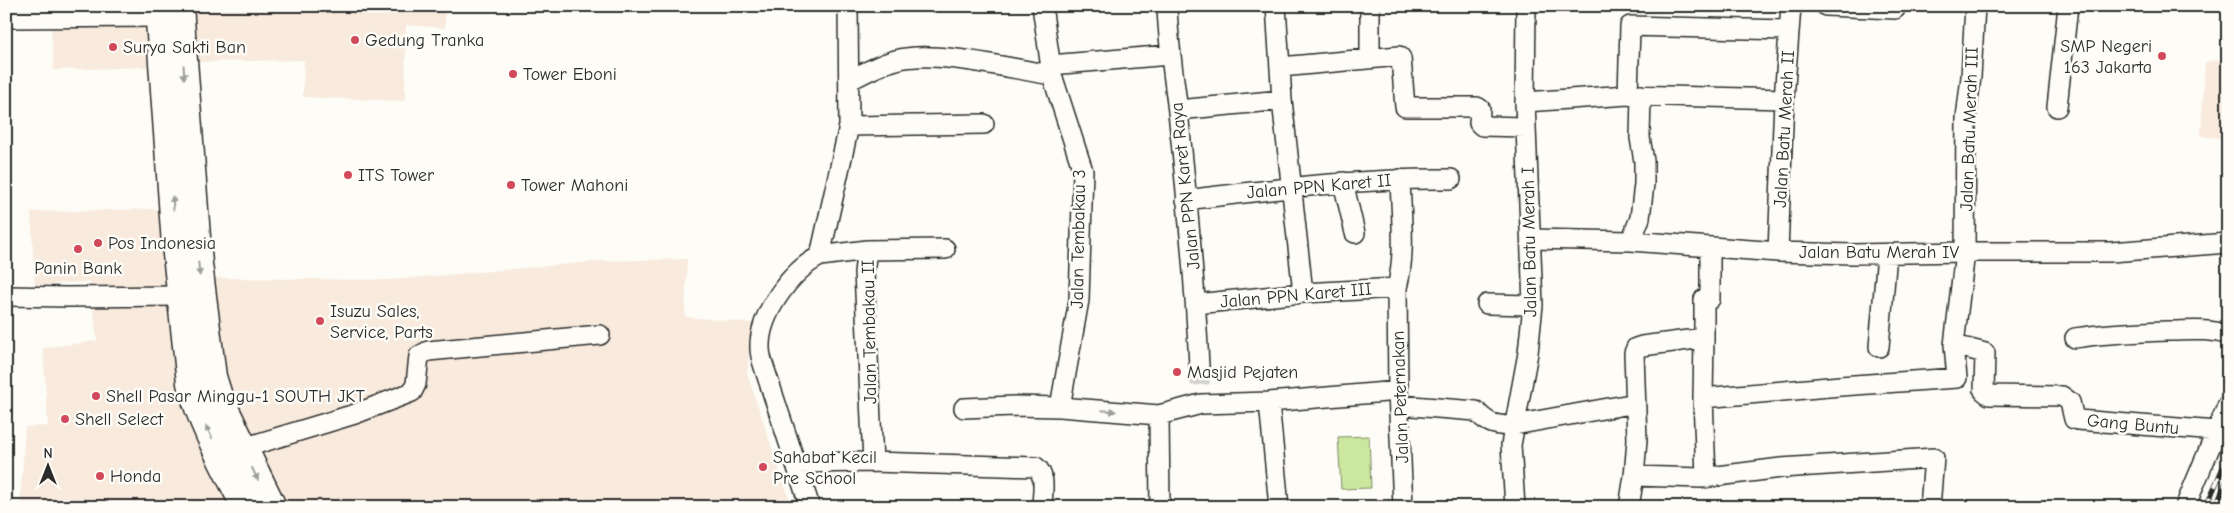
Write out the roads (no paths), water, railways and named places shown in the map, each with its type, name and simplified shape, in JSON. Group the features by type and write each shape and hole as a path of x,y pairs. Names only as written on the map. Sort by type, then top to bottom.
{"main road":[{"path":"155,13 171,296 197,405 246,507"},
{"path":"155,13 198,264 212,377 218,396 272,507"}],"street":[{"path":"810,507 764,367 760,347 769,310 780,292 808,262 820,256 849,126 848,6"},
{"name":"Jalan Tembakau 3","path":"1042,6 1051,70 1083,170 1079,300 1060,407"},
{"name":"Jalan PPN Karet Raya","path":"1167,6 1170,54 1178,110 1196,304 1199,366"},
{"path":"1276,6 1282,100 1303,293"},
{"path":"1370,6 1370,58"},
{"name":"Jalan Batu Merah I","path":"1515,507 1511,444 1528,354 1534,305 1525,102 1526,6"},
{"name":"Jalan Batu Merah II","path":"1778,252 1790,6"},
{"path":"1826,6 1895,9"},
{"name":"Jalan Batu Merah III","path":"1703,398 1958,378 1954,345 1965,252 1966,118 1971,77 1975,6"},
{"path":"2057,107 2068,6"},
{"path":"6,18 155,13"},
{"path":"1632,241 1640,218 1644,184 1644,161 1634,95 1630,26 1789,30"},
{"path":"850,80 894,60 918,57 955,59 1051,70 1170,54"},
{"path":"1281,67 1370,58 1400,57 1405,106 1477,107 1480,109 1479,123 1482,126 1526,127"},
{"path":"1525,102 1634,95 1784,99"},
{"path":"1178,110 1282,100"},
{"path":"849,126 984,124"},
{"name":"Jalan PPN Karet II","path":"1186,200 1291,186 1400,179 1451,179"},
{"name":"Jalan Peternakan","path":"1400,179 1402,253 1401,273 1397,288 1398,398 1403,507"},
{"path":"1343,182 1355,233"},
{"name":"Jalan Batu Merah IV","path":"1531,238 1632,241 1778,252 1886,254 2111,252 2228,242"},
{"path":"1706,477 1703,398 1704,299 1710,298 1710,247"},
{"path":"867,250 945,249"},
{"name":"Jalan Tembakau II","path":"820,256 867,250 864,272 873,462"},
{"path":"1879,347 1886,254"},
{"name":"Jalan PPN Karet III","path":"1196,304 1303,293 1397,288"},
{"path":"6,296 67,298 171,296"},
{"path":"1487,304 1534,305"},
{"path":"2075,338 2107,333 2212,330 2228,335"},
{"path":"243,448 356,414 412,392 416,384 419,356 428,351 600,335"},
{"path":"1629,507 1637,440 1634,353 1636,348 1704,338"},
{"name":"Gang Buntu","path":"1954,345 1984,353 1984,392 1989,395 2062,396 2070,402 2074,418 2078,420 2216,431"},
{"path":"964,408 1060,407 1159,415 1201,400 1269,402 1398,398 1476,411 1486,423 1515,425 1636,403"},
{"path":"1269,402 1279,507"},
{"path":"2185,507 2228,404"},
{"path":"1159,415 1160,507"},
{"path":"1634,476 1706,477 1781,468 1934,458 1930,507"},
{"path":"796,463 873,462 1036,467 1041,471 1043,478 1042,507"}],"tunnel":[{"path":"1199,366 1201,396"}],"railway":[{"path":"2206,507 2228,456"},
{"path":"2215,507 2228,479"}],"place":[{"name":"Gedung Tranka","path":"355,40"},
{"name":"Surya Sakti Ban","path":"113,47"},
{"name":"SMP Negeri 163 Jakarta","path":"2162,56"},
{"name":"Tower Eboni","path":"513,74"},
{"name":"ITS Tower","path":"348,175"},
{"name":"Tower Mahoni","path":"511,185"},
{"name":"Pos Indonesia","path":"98,243"},
{"name":"Panin Bank","path":"78,249"},
{"name":"Isuzu Sales, Service, Parts","path":"320,321"},
{"name":"Masjid Pejaten","path":"1177,372"},
{"name":"Shell Pasar Minggu-1 SOUTH JKT","path":"96,396"},
{"name":"Shell Select","path":"65,419"},
{"name":"Sahabat Kecil Pre School","path":"763,467"},
{"name":"Honda","path":"100,476"}]}
